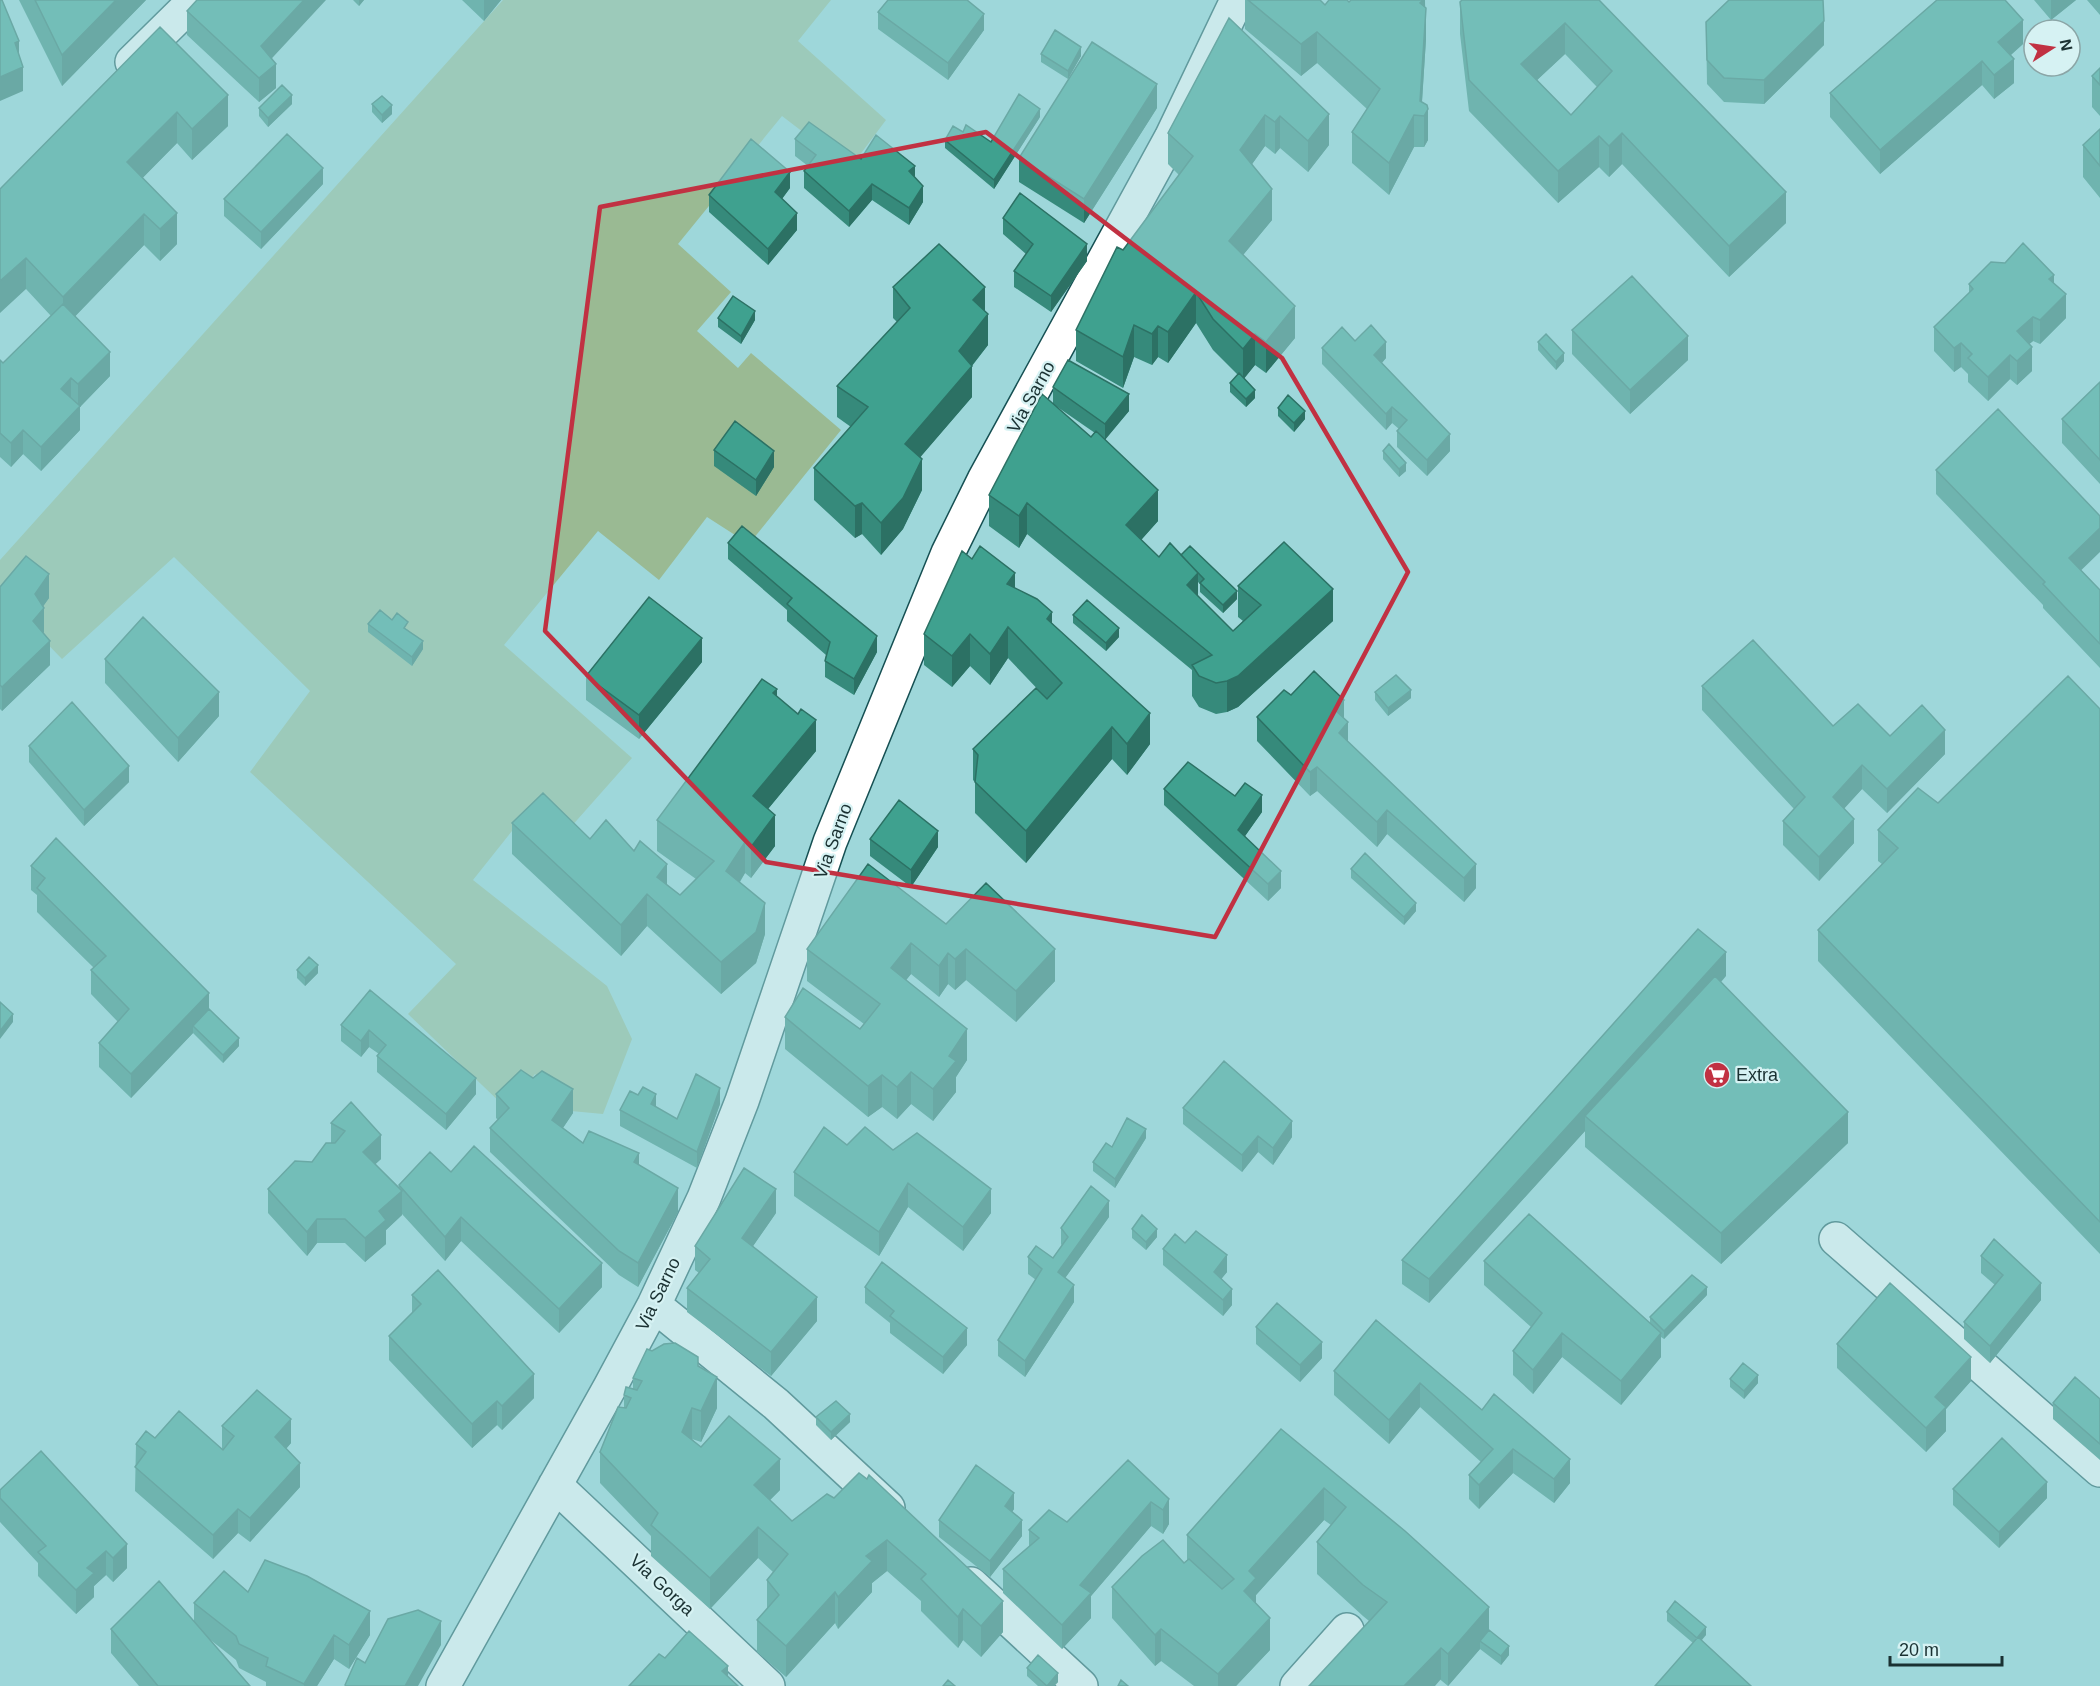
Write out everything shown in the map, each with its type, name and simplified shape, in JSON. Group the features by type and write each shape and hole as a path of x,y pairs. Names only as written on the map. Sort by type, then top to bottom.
{"street":[{"path":"112,81 195,0"},
{"name":"Via Sarno","path":"442,1686 654,1305 704,1198 742,1101 830,842 948,554 984,480 1171,138 1237,0"},
{"path":"1836,1239 2100,1470"},
{"path":"654,1305 776,1404 906,1525"},
{"name":"Via Gorga","path":"555,1485 768,1686"},
{"path":"950,1565 1081,1686"},
{"path":"1297,1686 1347,1630"}],"highlighted area":[{"path":"986,132 1282,358 1408,572 1215,937 766,862 545,631 600,207"}],"green space":[{"path":"503,0 831,0 798,41 886,120 850,168 782,116 678,244 731,292 697,331 738,368 751,353 841,430 749,544 707,517 659,580 598,531 504,645 632,758 570,828 535,802 473,880 607,986 632,1039 603,1114 571,1111 535,1074 507,1109 408,1014 456,964 250,772 310,691 174,557 62,659 0,595 0,560"}],"building":[{"path":"0,0 2,0 19,41 15,43 23,67 0,77"},
{"path":"35,0 116,0 62,55"},
{"path":"197,0 304,0 261,46 276,64 259,78 187,11"},
{"path":"888,0 967,0 984,14 948,63 878,12"},
{"path":"1248,0 1320,0 1325,5 1329,0 1349,2 1351,0 1423,0 1420,3 1426,8 1420,101 1427,105 1428,109 1424,116 1414,115 1389,163 1352,132 1380,89 1317,32 1301,44"},
{"path":"1462,0 1599,0 1786,192 1729,246 1622,133 1609,146 1599,136 1558,171 1469,80 1460,2","holes":["1565,23 1612,71 1571,115 1521,64"]},
{"path":"1729,0 1823,0 1824,21 1764,80 1724,78 1707,60 1706,22"},
{"path":"1937,0 2005,0 2022,19 1998,42 2014,59 1994,75 1982,61 1880,150 1830,93"},
{"path":"1229,18 1329,114 1308,141 1280,116 1275,122 1265,115 1240,150 1272,189 1229,241 1295,306 1266,342 1255,334 1243,349 1213,319 1196,292 1168,332 1158,326 1152,334 1134,325 1123,357 1076,330 1117,247 1123,250 1193,156 1168,133"},
{"path":"160,27 228,95 192,129 177,112 127,162 177,213 160,229 144,214 63,297 26,258 0,281 0,189"},
{"path":"1055,30 1081,47 1068,71 1041,54"},
{"path":"1092,42 1157,84 1084,199 1019,158"},
{"path":"2100,68 2100,85 2092,76"},
{"path":"282,85 292,95 268,118 259,108"},
{"path":"1019,94 1040,109 994,180 945,140 953,126 963,132 966,125 991,142"},
{"path":"382,96 392,105 382,115 372,104"},
{"path":"809,122 861,159 876,135 915,166 909,171 923,186 909,208 872,184 849,211 804,171 816,155 795,139"},
{"path":"2100,129 2100,166 2083,145"},
{"path":"287,134 323,168 261,232 224,199"},
{"path":"751,139 790,172 775,192 797,213 768,249 709,195"},
{"path":"1020,193 1087,244 1051,296 1014,271 1033,244 1003,218"},
{"path":"2023,243 2054,275 2049,279 2066,294 2040,320 2033,317 2017,331 2032,347 2017,361 2010,355 1988,377 1968,358 1972,354 1961,343 1954,348 1934,327 1973,289 1969,284 1991,262 2005,263"},
{"path":"939,244 985,287 973,300 988,314 959,351 972,366 905,444 922,459 903,498 881,523 862,503 855,506 814,468 868,407 837,386 910,308 893,287"},
{"path":"1632,276 1688,336 1630,390 1572,330"},
{"path":"733,296 755,311 741,336 718,318"},
{"path":"63,304 110,352 78,384 71,378 61,389 80,406 41,447 23,430 11,443 0,433 0,360 3,363"},
{"path":"1371,325 1386,342 1374,355 1450,434 1427,460 1397,431 1407,420 1392,407 1386,414 1322,348 1342,327 1355,341"},
{"path":"1546,334 1564,353 1556,362 1538,342"},
{"path":"1068,360 1129,394 1105,424 1053,387"},
{"path":"1239,373 1255,390 1246,399 1230,383"},
{"path":"2100,382 2100,460 2062,419"},
{"path":"1042,394 1091,437 1096,431 1158,490 1126,525 1159,557 1170,543 1198,573 1187,585 1233,631 1261,605 1238,586 1284,542 1333,589 1238,676 1216,683 1199,676 1192,665 1212,655 1027,503 1019,516 989,495"},
{"path":"1288,395 1305,411 1294,423 1278,408"},
{"path":"1998,409 2100,516 2100,528 2069,558 2100,590 2100,644 2043,584 2045,582 1936,470"},
{"path":"735,421 774,451 756,480 714,450"},
{"path":"1389,444 1406,463 1399,469 1383,451"},
{"path":"742,526 877,636 854,679 825,661 830,642 787,604 792,598 728,543"},
{"path":"980,546 1015,573 1007,584 1037,599 1052,612 1047,619 1150,713 1127,744 1112,727 1026,831 975,782 978,755 973,749 1036,688 1047,699 1062,683 1008,627 990,654 970,634 952,656 924,634 962,551 972,559"},
{"path":"1190,546 1237,591 1223,605 1200,583 1204,579 1181,555"},
{"path":"26,556 49,574 35,594 44,608 33,621 50,641 2,687 0,685 0,587"},
{"path":"649,597 702,638 639,715 586,676"},
{"path":"1087,600 1119,628 1106,643 1073,615"},
{"path":"380,610 392,620 397,613 408,622 404,628 423,641 412,657 368,624"},
{"path":"143,617 219,692 178,738 105,659"},
{"path":"1753,640 1833,726 1858,704 1890,736 1922,705 1945,730 1887,789 1862,765 1833,797 1854,819 1819,857 1783,821 1805,797 1702,686"},
{"path":"1314,671 1344,700 1335,710 1348,722 1339,733 1476,864 1464,878 1387,810 1377,822 1317,767 1310,772 1257,717 1284,690 1291,695"},
{"path":"1396,675 1411,690 1388,708 1375,692"},
{"path":"2068,676 2100,709 2100,1222 1818,930 1898,848 1878,830 1918,788 1938,803"},
{"path":"762,679 777,689 773,693 798,714 801,709 816,720 753,796 775,815 751,847 745,842 726,871 765,903 756,932 721,962 647,894 621,925 512,823 543,793 590,839 606,820 634,851 640,841 667,864 657,877 680,895 714,861 657,820"},
{"path":"72,702 129,766 84,810 29,746"},
{"path":"1188,762 1235,796 1245,783 1262,795 1238,830 1281,871 1268,884 1164,789"},
{"path":"899,800 938,831 911,870 870,839"},
{"path":"56,838 209,993 131,1074 99,1043 129,1009 91,970 106,956 37,888 45,878 31,866"},
{"path":"1365,853 1416,903 1404,917 1351,869"},
{"path":"868,864 946,924 986,883 1055,949 1016,991 966,949 955,959 948,953 939,966 911,943 891,968 967,1029 949,1056 956,1061 933,1089 911,1072 897,1087 882,1075 868,1086 785,1017 803,988 860,1029 880,1004 807,949"},
{"path":"1698,929 1726,952 1429,1279 1402,1260"},
{"path":"309,957 318,965 305,978 297,970"},
{"name":"Extra","path":"1715,976 1848,1112 1721,1233 1585,1116"},
{"path":"370,990 476,1078 446,1114 377,1056 386,1045 369,1030 361,1041 341,1025"},
{"path":"0,1002 13,1014 0,1031"},
{"path":"209,1009 239,1038 223,1055 193,1026"},
{"path":"1224,1061 1292,1121 1273,1148 1258,1136 1242,1155 1183,1108"},
{"path":"521,1070 533,1078 542,1071 573,1089 552,1120 583,1143 589,1131 639,1153 634,1162 678,1188 638,1263 619,1251 490,1128 509,1108 496,1094"},
{"path":"696,1074 720,1088 697,1152 620,1110 630,1091 638,1095 643,1087 656,1094 651,1104 677,1119"},
{"path":"351,1102 381,1135 363,1152 402,1191 379,1211 386,1220 365,1238 345,1219 317,1219 307,1232 268,1189 295,1161 312,1162 326,1143 335,1143 345,1131 331,1123"},
{"path":"1127,1118 1146,1129 1115,1179 1093,1162 1106,1143 1112,1147"},
{"path":"824,1127 847,1145 865,1127 893,1150 917,1133 991,1189 963,1227 908,1183 879,1232 794,1172"},
{"path":"474,1146 602,1263 559,1309 461,1217 445,1237 399,1185 430,1152 451,1172"},
{"path":"744,1168 776,1189 742,1238 817,1297 771,1352 687,1288 710,1259 695,1246"},
{"path":"1091,1186 1109,1201 1058,1272 1074,1285 1025,1361 998,1340 1042,1269 1028,1257 1036,1246 1053,1258 1068,1237 1061,1228"},
{"path":"1529,1214 1661,1333 1621,1381 1562,1333 1533,1370 1513,1351 1542,1313 1484,1261"},
{"path":"1142,1215 1157,1229 1146,1242 1132,1229"},
{"path":"1196,1231 1227,1255 1214,1272 1232,1289 1223,1300 1163,1249 1175,1234 1185,1243"},
{"path":"1994,1239 2041,1283 1990,1346 1964,1322 2003,1275 1981,1256"},
{"path":"882,1262 967,1328 943,1357 890,1316 894,1311 865,1287"},
{"path":"438,1270 534,1374 502,1406 497,1401 472,1424 389,1336 421,1304 412,1295"},
{"path":"1692,1275 1707,1287 1664,1331 1650,1317"},
{"path":"1890,1283 1971,1357 1935,1397 1946,1407 1926,1428 1837,1344"},
{"path":"1277,1303 1322,1342 1300,1365 1256,1327"},
{"path":"1376,1320 1482,1410 1494,1394 1570,1459 1554,1479 1513,1449 1479,1485 1469,1475 1493,1449 1420,1383 1389,1420 1334,1371"},
{"path":"675,1343 698,1357 698,1366 717,1377 701,1411 692,1408 682,1432 701,1447 729,1416 780,1459 754,1485 792,1521 827,1494 834,1498 859,1473 867,1479 869,1475 1003,1601 981,1626 963,1609 958,1617 921,1579 926,1574 887,1540 866,1556 872,1561 838,1597 835,1592 786,1646 757,1620 779,1595 767,1580 788,1554 758,1527 710,1578 651,1525 658,1513 600,1452 618,1407 626,1408 631,1398 624,1395 626,1387 637,1390 642,1381 633,1378 647,1349 652,1351 664,1344"},
{"path":"1743,1363 1758,1375 1744,1391 1730,1379"},
{"path":"2075,1377 2100,1399 2100,1444 2053,1403"},
{"path":"257,1390 291,1419 275,1437 300,1463 250,1518 238,1509 213,1535 135,1467 146,1452 136,1444 146,1431 155,1438 179,1411 223,1450 234,1436 222,1426"},
{"path":"836,1401 850,1414 831,1432 816,1417"},
{"path":"1281,1429 1405,1531 1489,1607 1448,1654 1441,1648 1404,1686 1309,1686 1387,1602 1363,1585 1317,1542 1346,1507 1324,1488 1249,1571 1256,1578 1244,1591 1270,1618 1218,1674 1161,1629 1155,1635 1112,1587 1142,1556 1163,1540 1184,1563 1189,1559 1222,1589 1234,1579 1187,1535"},
{"path":"2002,1438 2047,1482 1999,1532 1953,1489"},
{"path":"41,1451 127,1544 113,1558 106,1551 87,1568 94,1573 76,1590 38,1552 46,1546 0,1498 0,1490"},
{"path":"1128,1460 1169,1499 1163,1510 1151,1502 1080,1585 1091,1593 1062,1625 1003,1569 1039,1538 1029,1530 1049,1510 1067,1522"},
{"path":"976,1465 1014,1493 1005,1506 1022,1520 990,1561 939,1520"},
{"path":"265,1560 307,1576 370,1611 349,1645 334,1635 304,1684 266,1666 268,1658 239,1644 236,1636 194,1603 224,1571 248,1592"},
{"path":"159,1581 250,1686 158,1686 111,1629"},
{"path":"1675,1601 1706,1627 1697,1638 1667,1612"},
{"path":"418,1610 441,1621 405,1686 346,1686 357,1658 365,1663 388,1619"},
{"path":"1489,1630 1509,1646 1501,1656 1480,1641"},
{"path":"689,1631 728,1666 722,1671 738,1686 629,1686 659,1654 665,1658"},
{"path":"1698,1637 1751,1686 1655,1686"},
{"path":"1038,1655 1058,1673 1047,1686 1027,1668"},
{"path":"948,1680 955,1686 943,1686"},
{"path":"1121,1680 1128,1686 1118,1686"}],"place":[{"name":"Extra","path":"1717,1075"}]}
